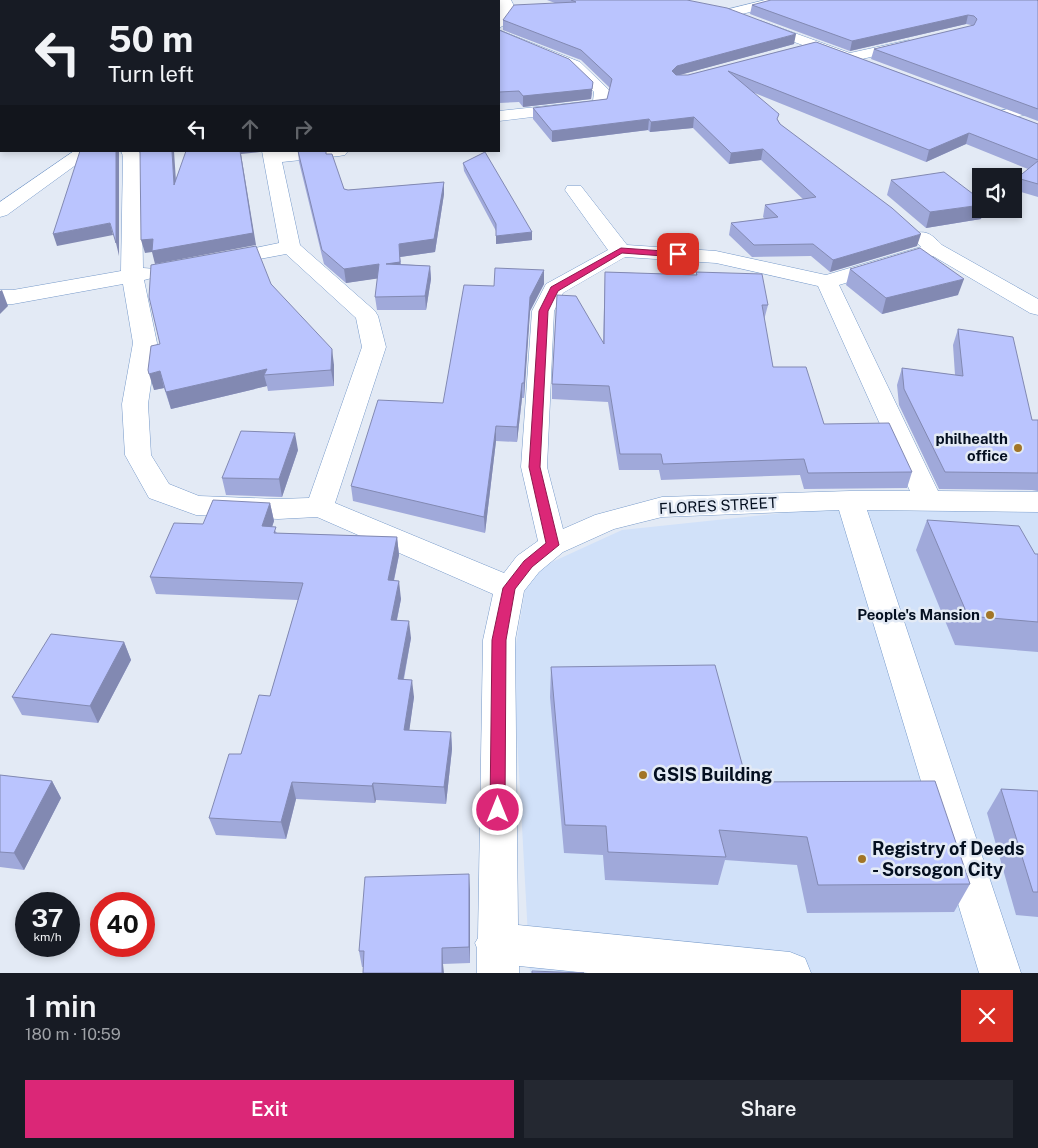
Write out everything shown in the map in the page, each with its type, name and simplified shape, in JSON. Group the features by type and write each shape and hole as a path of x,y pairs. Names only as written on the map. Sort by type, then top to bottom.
{"street":[{"path":"500,22 507,6 504,0"},
{"path":"730,13 781,0"},
{"path":"713,10 730,13 876,68"},
{"path":"500,34 575,65 602,91 600,105 500,116"},
{"path":"849,58 921,40"},
{"path":"795,50 814,46"},
{"path":"1001,115 1038,107"},
{"path":"983,108 1029,125"},
{"path":"0,210 85,152"},
{"path":"130,152 132,156 132,276 145,343 135,404 138,455 159,491 196,505 278,509 320,507 509,588"},
{"path":"317,152 272,154 290,247 367,316 374,347 320,507"},
{"path":"574,190 613,244 621,251"},
{"path":"910,226 935,249 1038,308"},
{"path":"206,263 290,247"},
{"path":"553,545 534,467 543,311 554,289 621,251 716,257 826,282 935,249"},
{"path":"0,297 14,297 169,270"},
{"path":"826,282 928,500"},
{"path":"850,500 893,630 1000,973"},
{"name":"FLORES STREET","path":"497,958 499,640 509,588 528,564 553,545 605,522 662,507 850,500 1038,502"},
{"path":"497,958 790,973"}],"shaded area":[{"path":"812,510 1038,512 1038,973 530,973 513,662 528,573 622,530"}],"building":[{"path":"571,0 687,0 727,8 796,34 677,66 672,71 676,75 688,75 816,42 1038,124 1038,160 969,133 929,150 728,71 779,114 777,119 780,124 892,208 921,234 833,260 813,244 754,245 731,223 778,217 765,205 816,197 763,149 731,153 694,117 651,122 649,119 552,131 533,108 607,99 612,79 581,50 503,20 514,5 576,2"},
{"path":"771,0 1037,0 1038,109 874,49 974,25 977,19 974,16 968,15 852,41 752,5"},
{"path":"500,30 569,59 593,82 592,89 523,96 519,91 500,92"},
{"path":"80,152 116,152 116,243 110,223 53,234"},
{"path":"140,152 172,152 174,185 186,152 240,152 253,233 152,251 153,239 141,240"},
{"path":"298,152 326,152 326,154 332,154 344,189 348,190 444,182 434,239 399,244 400,262 386,264 430,266 425,296 375,297 379,264 344,269 322,250"},
{"path":"485,152 532,232 496,236 496,224 463,163"},
{"path":"1038,161 1038,184 1022,179 1022,174"},
{"path":"944,172 972,193 972,206 930,212 891,180"},
{"path":"256,246 271,284 332,349 331,370 264,375 267,369 166,392 160,371 149,374 148,370 151,346 160,344 149,297 151,265"},
{"path":"920,248 964,279 886,298 850,269"},
{"path":"495,268 544,270 530,297 524,383 522,383 517,427 496,426 484,517 351,486 378,400 443,403 464,285 494,286"},
{"path":"605,272 697,275 696,272 762,274 768,305 762,305 773,367 806,367 824,424 889,423 912,472 808,473 804,459 663,464 661,454 620,454 609,386 552,384 557,295 576,296 604,344"},
{"path":"958,329 1013,337 1032,420 1038,420 1038,473 945,472 904,389 902,368 963,376"},
{"path":"241,431 295,433 279,479 222,478"},
{"path":"213,500 270,503 262,526 276,527 274,533 397,537 388,580 399,581 391,620 409,621 398,679 412,680 404,730 451,732 444,787 373,783 372,786 292,782 281,822 209,818 229,754 241,754 259,695 270,696 303,583 150,577 174,523 203,524"},
{"path":"927,520 1019,526 1035,554 1038,554 1038,622 968,616"},
{"path":"51,634 124,642 90,706 12,697"},
{"path":"715,665 747,782 935,781 970,884 818,885 807,837 719,830 726,857 608,852 606,826 565,825 551,667"},
{"path":"0,775 52,781 14,853 0,852"},
{"path":"1001,789 1038,791 1038,892 1033,892"},
{"path":"469,874 469,947 442,948 442,973 363,973 364,951 359,951 365,877"},
{"path":"532,971 584,973 532,973"}],"place":[{"name":"philhealth office","path":"1018,448"},
{"name":"People's Mansion","path":"990,615"},
{"name":"GSIS Building","path":"643,775"},
{"name":"Registry of Deeds - Sorsogon City","path":"862,859"}],"route":[{"path":"498,810 499,640 509,588 528,564 553,545 534,467 543,311 554,289 621,251 678,254"}]}
